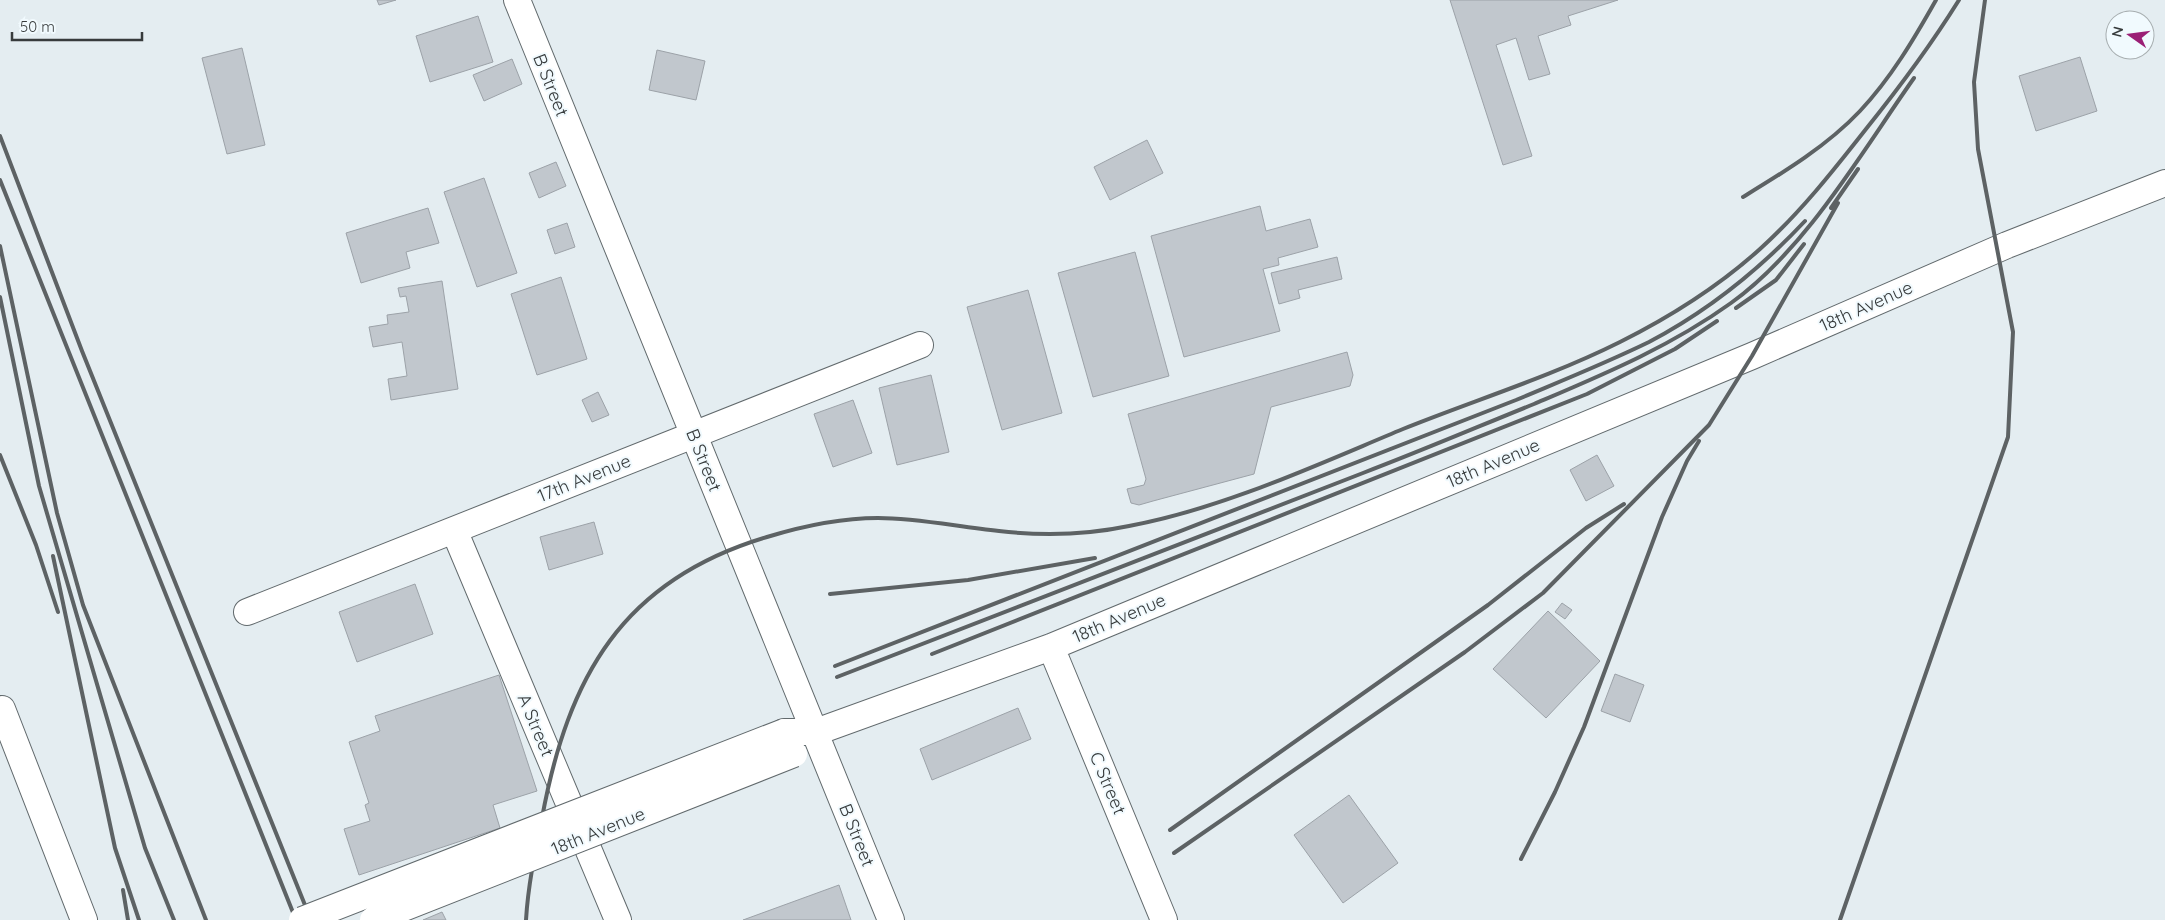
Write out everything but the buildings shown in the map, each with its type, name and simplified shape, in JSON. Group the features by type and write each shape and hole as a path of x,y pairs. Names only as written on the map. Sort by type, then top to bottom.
{"street":[{"name":"B Street","path":"517,0 891,920"},
{"name":"18th Avenue","path":"373,920 789,743 1051,647 1743,360 2007,245 2165,183"},
{"name":"17th Avenue","path":"247,612 920,345"},
{"name":"A Street","path":"454,530 618,920"},
{"name":"C Street","path":"1051,647 1164,920"},
{"path":"8,707 84,920"},
{"path":"302,920 789,743"}],"railway":[{"path":"1743,197 1789,168 1834,136 1860,111 1892,72 1936,0"},
{"path":"526,920 534,856 553,767 568,721 586,678 610,641 639,608 674,579 717,556 767,537 794,529 836,521 864,518 893,518 999,531 1048,534 1097,531 1164,518 1268,485 1403,429 1594,355 1639,332 1693,300 1728,276 1775,235 1816,191 1878,114 1926,50 1959,0"},
{"path":"1840,920 2008,437 2013,332 1978,149 1974,82 1985,0"},
{"path":"837,677 1428,448 1585,382 1660,347 1731,303 1784,256 1808,228 1853,168 1914,78"},
{"path":"0,136 82,351 311,920"},
{"path":"1831,208 1858,169"},
{"path":"0,180 296,920"},
{"path":"1174,853 1465,652 1543,593 1709,425 1752,356 1838,203"},
{"path":"835,666 1516,400 1633,350 1671,330 1712,303 1770,256 1805,221"},
{"path":"1736,308 1776,280 1804,244"},
{"path":"0,246 57,513 83,605 206,920"},
{"path":"0,297 39,486 145,848 174,920"},
{"path":"932,654 1587,394 1675,349 1717,321"},
{"path":"1521,859 1555,792 1584,727 1662,517 1687,461 1699,441"},
{"path":"0,455 36,545 58,612"},
{"path":"1170,830 1488,605 1586,528 1624,504"},
{"path":"53,556 115,848 139,920"},
{"path":"830,594 968,580 1095,558"},
{"path":"123,890 128,920"}]}
